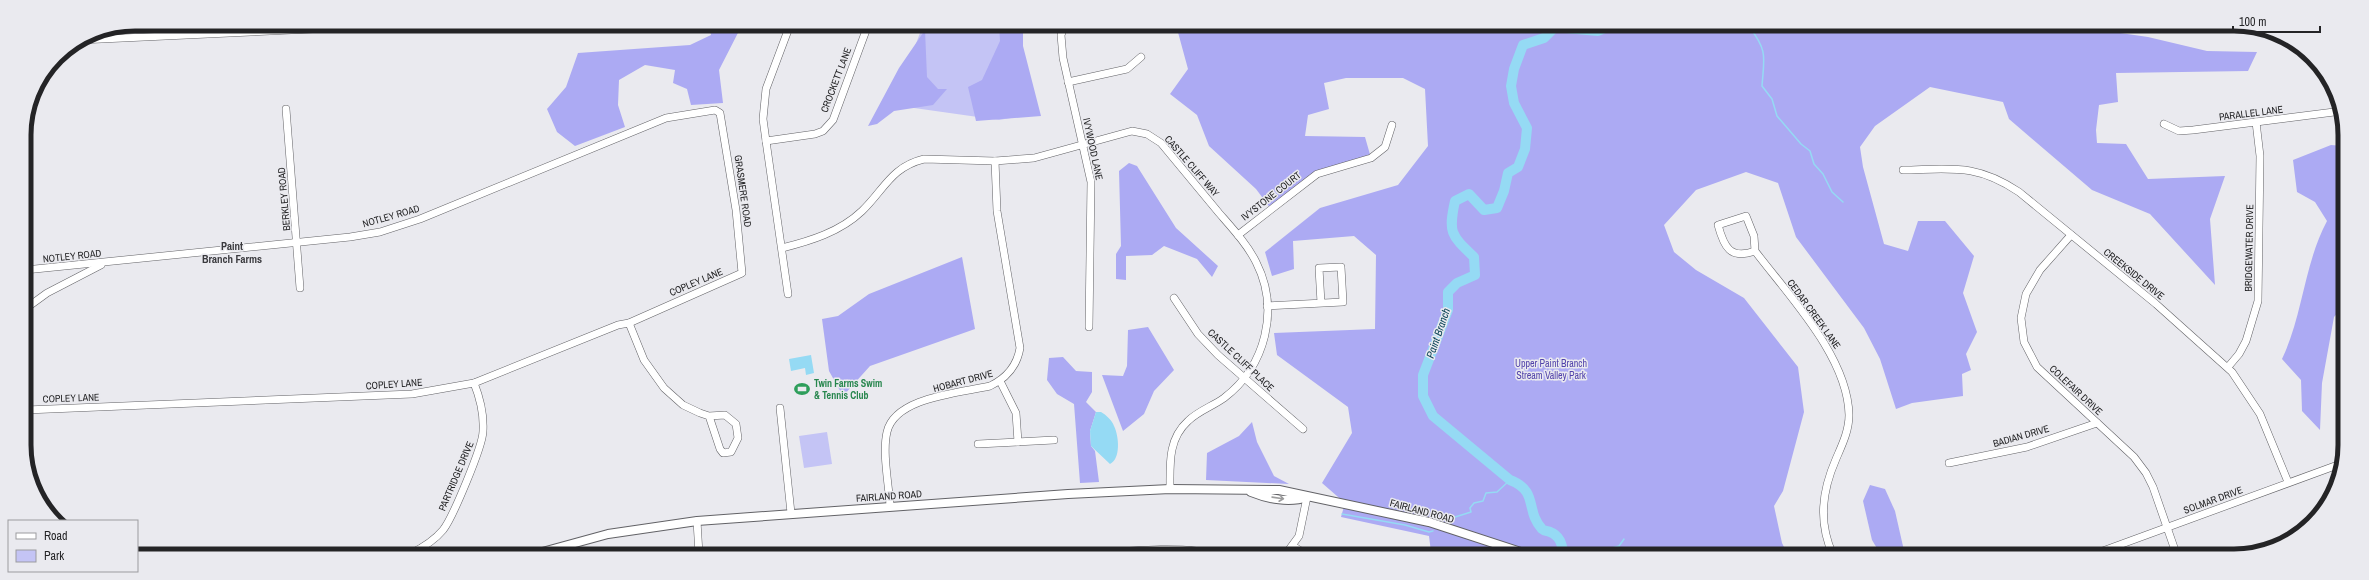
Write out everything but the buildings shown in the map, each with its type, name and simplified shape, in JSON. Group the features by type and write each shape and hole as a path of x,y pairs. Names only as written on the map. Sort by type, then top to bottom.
{"main road":[{"name":"FAIRLAND ROAD","path":"554,549 608,534 697,521 890,506 1170,489 1248,491 1279,490 1429,522 1512,549"}],"street":[{"path":"94,39 272,31"},
{"path":"788,31 766,89 763,118 788,294"},
{"name":"CROCKETT LANE","path":"766,141 815,134 823,131 833,120 866,31"},
{"name":"IVYWOOD LANE","path":"1063,31 1061,35 1063,58 1091,182 1089,327"},
{"path":"1068,82 1127,69 1135,64 1141,57"},
{"name":"BERKLEY ROAD","path":"286,109 300,288"},
{"name":"NOTLEY ROAD","path":"31,269 297,243 380,232 420,219 666,118 715,110 720,112"},
{"name":"GRASMERE ROAD","path":"720,112 736,210 742,273"},
{"name":"PARALLEL LANE","path":"2164,124 2179,131 2335,112"},
{"name":"BRIDGEWATER DRIVE","path":"2228,367 2239,354 2246,341 2258,301 2260,156 2256,122"},
{"name":"IVYSTONE COURT","path":"1238,235 1317,174 1371,158 1385,146 1392,125"},
{"name":"CASTLE CLIFF WAY","path":"782,248 814,240 854,217 900,168 913,162 941,159 995,161 1034,158 1126,132 1146,134 1161,143 1238,235 1255,261 1262,277 1267,306 1268,323 1262,346 1244,378 1224,398 1188,420 1180,431 1170,453 1170,489"},
{"name":"HOBART DRIVE","path":"890,506 886,443 891,421 898,412 915,403 990,386 1000,381 1015,365 1020,348 997,211 995,161"},
{"name":"CREEKSIDE DRIVE","path":"1903,170 1964,169 1977,171 2003,181 2019,192 2156,304 2228,367 2252,400 2260,414 2288,482"},
{"name":"CEDAR CREEK LANE","path":"1755,251 1745,255 1728,249 1724,245 1718,225 1746,216 1754,236 1755,251 1824,341 1836,364 1844,387 1849,414 1848,425 1828,479 1823,503 1824,526 1831,549"},
{"name":"COLEFAIR DRIVE","path":"2071,235 2031,282 2022,306 2022,330 2030,356 2037,367 2134,457 2146,472 2174,549"},
{"path":"31,305 47,293 105,263"},
{"path":"1267,306 1343,302 1341,267 1319,268 1320,303"},
{"name":"COPLEY LANE","path":"31,410 412,394 474,383 618,325 629,323 742,273"},
{"name":"CASTLE CLIFF PLACE","path":"1174,298 1198,334 1244,378 1303,429"},
{"path":"629,323 644,360 659,382 683,405 709,416 725,415 736,424 738,438 731,452 723,453 720,449 709,416"},
{"path":"1000,381 1016,413 1018,442"},
{"name":"PARTRIDGE DRIVE","path":"419,549 443,530 480,447 484,432 481,405 474,383"},
{"path":"780,408 791,513"},
{"name":"BADIAN DRIVE","path":"1949,463 2027,447 2096,423"},
{"path":"978,444 1054,440"},
{"name":"SOLMAR DRIVE","path":"2108,549 2336,465"},
{"path":"1290,549 1303,525 1307,497"},
{"path":"697,521 699,549"},
{"path":"1293,546 1298,549"}],"green space":[{"path":"710,31 739,31 719,70 723,103 691,105 687,89 673,83 675,70 645,65 619,80 618,105 625,127 575,146 557,132 547,109 566,87 578,53 690,45 711,35"},
{"path":"921,31 1022,31 1021,50 1033,114 999,120 893,105"},
{"path":"925,31 927,77 938,89 947,89 933,105 894,111 877,124 868,126 899,68"},
{"path":"999,31 1023,31 1023,46 1041,116 976,121 968,87 982,80 1000,41"},
{"name":"Upper Paint Branch Stream Valley Park","path":"1178,31 2048,31 2051,33 2060,31 2107,31 2148,37 2207,51 2257,52 2248,71 2116,73 2118,102 2099,105 2096,130 2097,143 2126,144 2148,179 2225,176 2210,219 2215,285 2150,214 2092,190 2009,119 2003,102 1930,87 1875,126 1860,147 1863,167 1884,244 1908,251 1918,221 1945,221 1974,256 1963,293 1977,332 1966,354 1971,370 1962,374 1963,396 1912,403 1896,409 1880,359 1864,328 1796,237 1778,183 1746,172 1696,190 1664,225 1674,252 1696,270 1744,298 1798,367 1804,412 1783,491 1774,506 1782,543 1785,549 1431,549 1429,536 1341,517 1345,503 1322,483 1352,433 1348,407 1277,355 1274,333 1375,329 1376,255 1354,236 1293,241 1294,269 1272,276 1265,252 1320,208 1398,185 1428,146 1425,89 1403,78 1346,78 1324,83 1329,109 1308,115 1305,136 1365,137 1371,158 1317,174 1271,209 1256,189 1209,146 1197,115 1170,94 1188,69"},
{"path":"2331,145 2338,146 2338,313 2334,317 2322,383 2320,430 2302,411 2301,380 2282,359 2295,325 2313,255 2319,237 2327,221 2315,202 2297,192 2293,160"},
{"path":"1129,163 1137,166 1176,228 1218,266 1212,277 1197,259 1164,246 1152,255 1126,256 1126,280 1116,279 1116,254 1121,246 1119,171"},
{"path":"962,257 975,329 870,366 843,396 829,371 822,319 838,316 869,294"},
{"path":"1148,327 1174,370 1154,391 1144,414 1123,431 1102,375 1123,376 1127,366 1128,330"},
{"path":"1063,357 1076,371 1092,372 1092,392 1086,402 1096,412 1090,431 1091,446 1095,451 1099,482 1080,483 1074,404 1057,394 1047,380 1049,358"},
{"path":"1252,422 1257,442 1274,476 1289,484 1206,480 1207,453 1239,436"},
{"path":"827,432 832,464 804,468 799,436"},
{"path":"1870,485 1885,489 1895,511 1904,549 1877,549 1872,540 1863,501"}],"shaded area":[{"path":"811,355 814,373 806,375 805,368 791,371 789,359"},
{"path":"1096,412 1101,412 1109,418 1116,430 1118,447 1116,457 1110,464 1091,446 1090,431"}],"waterway":[{"path":"1543,31 1544,38"},
{"name":"Paint Branch","path":"1551,31 1544,38 1523,45 1514,69 1511,86 1514,103 1527,128 1525,149 1518,167 1508,173 1504,191 1497,208 1484,210 1469,194 1455,201 1452,220 1453,233 1460,243 1474,257 1475,275 1457,283 1448,292 1448,310 1423,375 1423,396 1433,416 1510,480 1525,490 1537,522 1543,530 1557,536 1563,549"},
{"path":"1752,31 1760,43 1764,55 1762,86 1772,99 1777,116 1801,144 1810,151 1814,164 1823,174 1832,192 1843,202"},
{"path":"1452,518 1471,512 1470,508 1474,503 1483,501 1486,493 1497,492 1510,480"},
{"path":"1342,514 1405,525 1429,532 1433,531"},
{"path":"1612,549 1619,546 1624,539"}],"place":[{"name":"Twin Farms Swim & Tennis Club","path":"802,389"}],"district":[{"name":"Paint Branch Farms","path":"232,252"}]}
